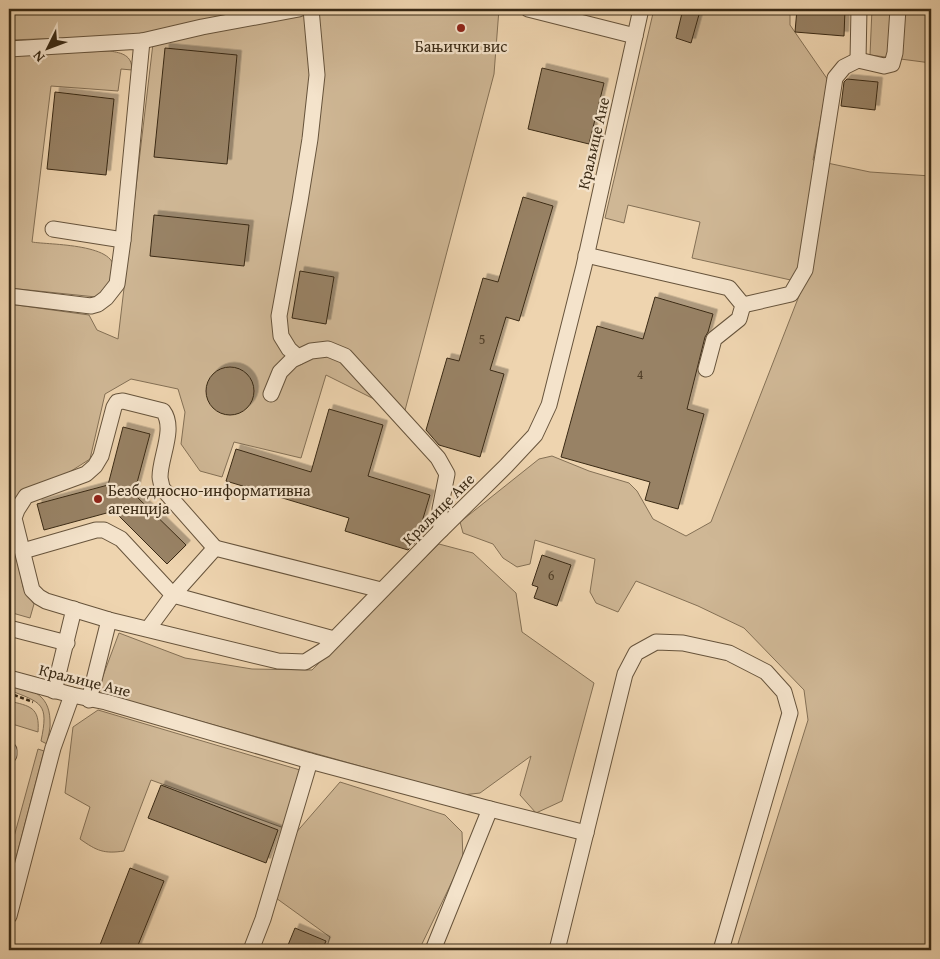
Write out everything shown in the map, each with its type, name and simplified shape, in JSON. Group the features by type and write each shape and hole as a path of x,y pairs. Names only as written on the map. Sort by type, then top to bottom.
{"street":[{"path":"9,49 142,41 202,27 299,9"},
{"path":"298,357 289,349 281,336 279,316 310,139 317,75 311,9"},
{"path":"528,9 635,36"},
{"name":"Краљице Ане","path":"215,548 162,488 160,477 168,427 166,415 163,411 122,401 117,402 114,407 101,456 95,466 86,474 26,496 14,518 32,590 46,601 110,620 278,661 304,662 324,650 535,435 549,405 586,255 641,9"},
{"path":"858,60 859,9"},
{"path":"743,305 791,294 805,270 835,78 844,67 858,60 884,66 892,64 895,53 898,9"},
{"path":"9,296 91,306 98,304 111,293 117,284 142,41"},
{"path":"54,229 123,240"},
{"path":"586,255 729,288 743,305"},
{"path":"706,369 714,339 739,319 743,305"},
{"path":"271,394 280,372 292,360 312,351 328,349 346,356 438,458 447,474 440,509 440,530"},
{"path":"23,551 96,530 104,530 121,539 174,595 334,639"},
{"path":"148,629 174,595 215,548 381,590"},
{"path":"54,691 74,610"},
{"path":"89,700 110,620"},
{"path":"9,628 67,643"},
{"path":"557,950 625,674 636,653 656,642 683,643 729,653 766,672 784,692 790,713 721,950"},
{"name":"Краљице Ане","path":"9,678 89,700 106,702 310,760 586,833"},
{"path":"9,916 53,748 72,695"},
{"path":"9,750 9,755"},
{"path":"251,950 263,918 310,760"},
{"path":"433,950 490,809"}],"path":[{"path":"9,694 33,702"}],"shaded area":[{"path":"9,9 499,9 494,74 404,414 326,375 301,458 234,442 222,477 200,471 181,444 185,412 178,389 131,379 105,394 90,459 35,494 9,518 9,304 89,315 97,330 118,339 154,35 9,40"},
{"path":"654,9 790,9 790,25 828,80 813,160 870,172 931,176 931,950 736,950 808,720 804,690 744,628 698,606 636,581 618,612 596,603 590,592 595,559 535,540 530,564 517,567 503,558 493,544 463,533 460,522 539,459 552,456 589,471 629,483 637,491 653,519 686,536 711,522 804,283 692,258 700,222 628,205 624,223 605,218"},
{"path":"872,9 931,9 931,63 870,55"},
{"path":"110,51 125,56 132,65 132,70 121,69 118,91 51,86 32,242 82,247 106,256 113,263 113,273 110,281 105,290 96,297 9,288 9,55"},
{"path":"9,518 23,587 34,604 30,618 9,612"},
{"path":"439,544 473,553 516,593 522,632 594,683 562,801 536,813 520,795 531,756 480,793 463,795 97,692 119,633 185,658 252,669 312,670"},
{"path":"9,684 31,690 42,698 46,704 50,723 47,744 41,741 44,719 40,706 29,698 9,690"},
{"path":"9,701 23,704 32,709 37,717 38,732 9,723"},
{"path":"98,710 300,770 284,828 151,780 124,851 106,852 86,843 80,839 90,807 65,793 73,727"},
{"path":"38,749 44,751 9,885 9,855"},
{"path":"340,782 445,815 462,832 463,859 419,950 326,950 330,937 276,898 294,835"}],"building":[{"path":"683,9 700,11 691,43 676,38"},
{"path":"797,9 845,9 844,36 795,32"},
{"path":"165,48 237,55 227,164 154,157"},
{"path":"542,68 604,83 589,144 528,129"},
{"path":"847,79 878,82 875,110 841,106 844,82"},
{"path":"55,92 114,99 106,175 47,169"},
{"path":"523,197 553,206 519,321 506,317 490,370 504,374 480,457 439,445 426,430 447,358 459,361 483,278 498,282"},
{"path":"154,215 249,225 244,266 150,256"},
{"path":"300,271 334,277 326,324 292,318"},
{"path":"655,297 713,314 705,337 687,409 704,414 678,509 645,500 650,482 561,457 597,326 643,339"},
{"path":"225,367 235,367 247,374 254,386 254,396 247,408 235,415 225,415 217,411 210,404 206,396 206,386 210,378 217,371"},
{"path":"329,409 383,425 368,476 430,495 416,542 408,550 345,531 349,518 226,481 236,449 311,472"},
{"name":"Безбедносно-информативна агенција","path":"123,427 150,434 134,494 186,545 167,564 114,511 44,530 37,504 108,485"},
{"path":"542,555 571,565 557,606 534,598 538,587 532,585"},
{"path":"161,785 278,830 266,863 148,818"},
{"path":"130,868 164,881 136,950 98,950"},
{"path":"295,928 326,941 322,950 286,950"}],"place":[{"name":"Бањички вис","path":"461,28"},
{"name":"Безбедносно-информативна агенција","path":"98,499"}]}
